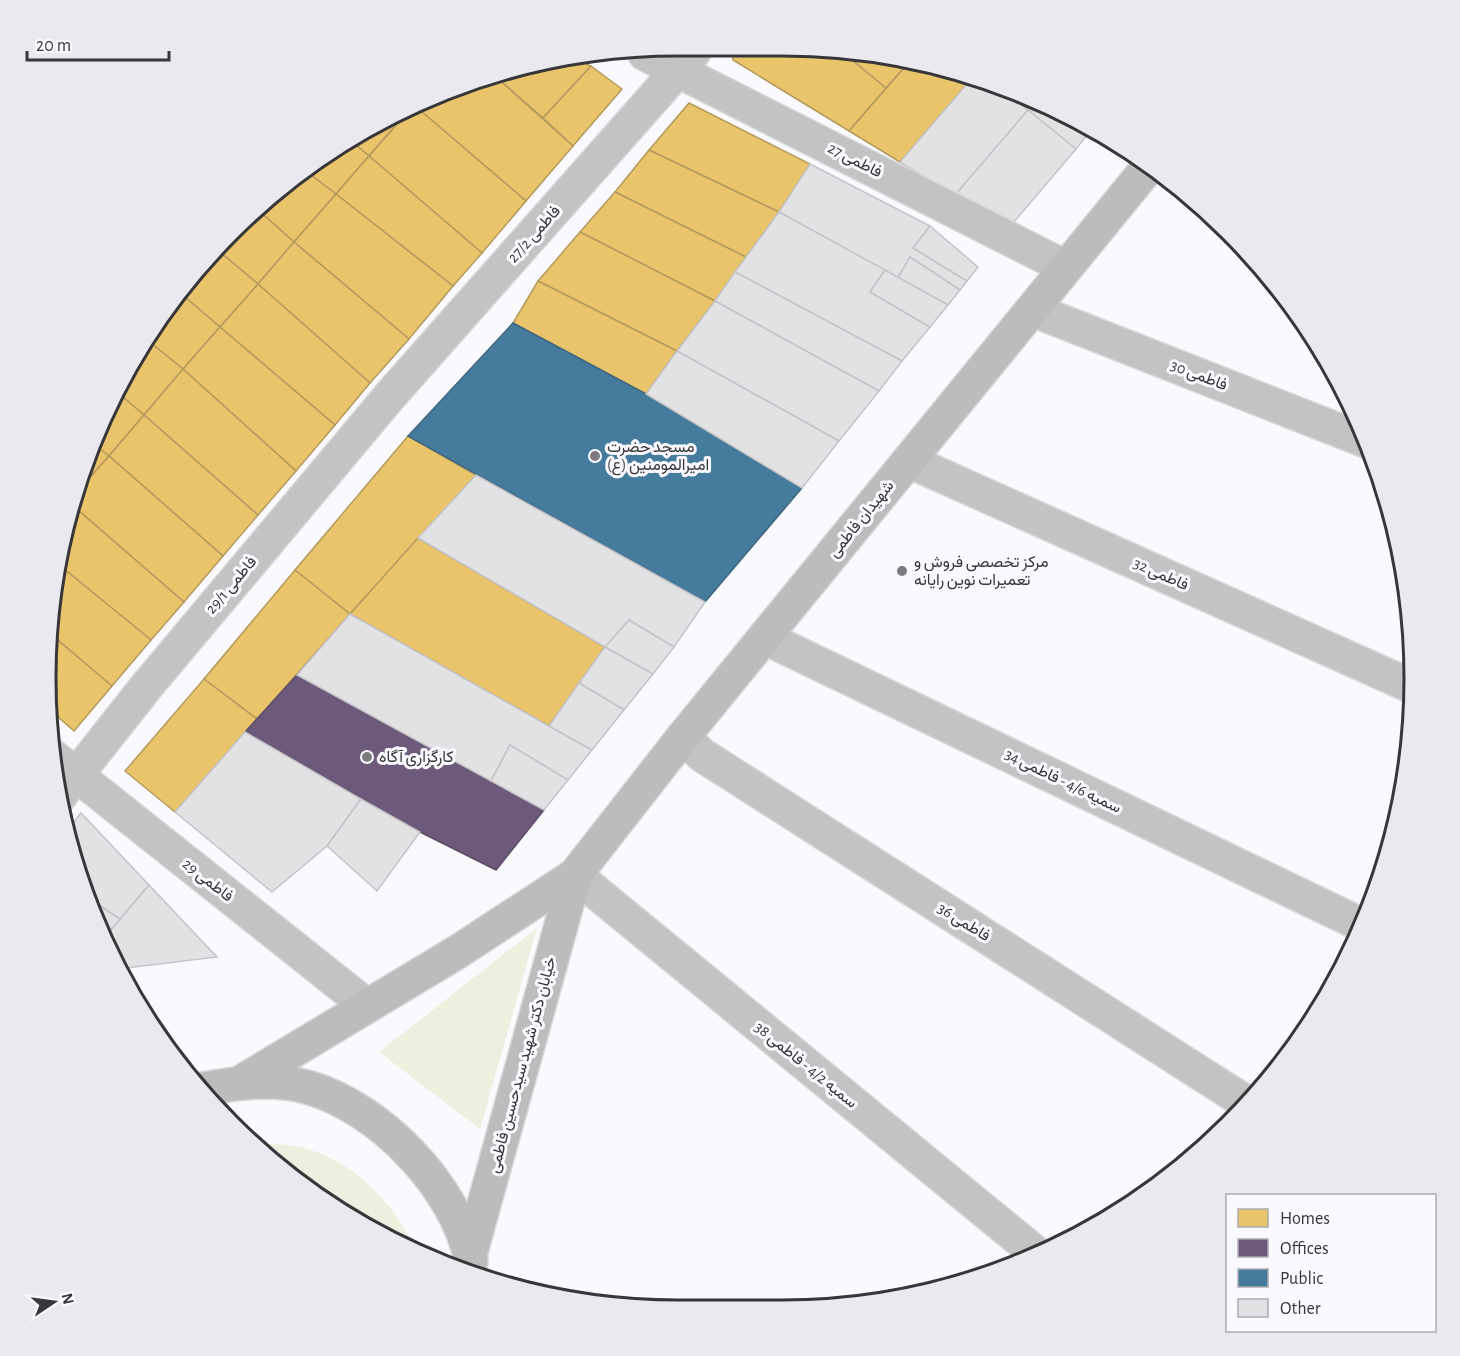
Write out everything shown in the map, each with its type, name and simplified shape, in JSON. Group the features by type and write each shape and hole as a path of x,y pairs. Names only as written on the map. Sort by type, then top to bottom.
{"main road":[{"name":"شهیدان فاطمی","path":"574,875 683,737 1144,172"},
{"path":"243,1082 366,1005 459,951 574,875"},
{"name":"خیابان دکتر شهید سیدحسین فاطمی","path":"472,1264 574,875"},
{"path":"210,1088 243,1082 307,1087 360,1110 404,1146 437,1187 461,1229 472,1264"}],"street":[{"name":"فاطمی 27","path":"659,56 686,61 1065,267"},
{"name":"فاطمی 27/2","path":"389,397 686,61"},
{"name":"فاطمی 30","path":"1033,310 1356,437"},
{"name":"فاطمی 29/1","path":"67,786 389,397"},
{"name":"فاطمی 32","path":"909,461 1404,683"},
{"name":"سمیه 4/6 - فاطمی 34","path":"768,633 780,645 1355,921"},
{"name":"فاطمی 36","path":"683,737 702,755 1241,1098"},
{"name":"فاطمی 29","path":"67,786 366,1005"},
{"name":"سمیه 4/2 - فاطمی 38","path":"574,875 1030,1248"}],"green space":[{"path":"537,928 480,1129 379,1052"},
{"path":"282,1144 308,1149 332,1159 353,1172 391,1209 411,1240 332,1196 266,1145"}],"building: Homes":[{"path":"733,56 823,57 852,60 886,88 849,131 733,60"},
{"path":"852,60 904,67 886,88"},
{"path":"584,63 591,66 543,118 501,82 557,67"},
{"path":"591,66 622,89 573,146 543,118"},
{"path":"904,67 967,84 900,162 849,131"},
{"path":"501,82 573,146 526,201 422,111"},
{"path":"689,103 810,164 779,212 649,150"},
{"path":"422,111 526,201 482,253 369,156 399,122"},
{"path":"398,123 369,156 356,145"},
{"path":"356,145 369,156 336,194 311,175"},
{"path":"649,150 779,212 746,257 615,192"},
{"path":"369,156 482,253 453,286 336,194"},
{"path":"311,175 336,194 294,242 263,215"},
{"path":"615,192 746,257 715,301 580,232"},
{"path":"336,194 453,286 409,339 294,242"},
{"path":"263,215 294,242 258,284 223,254"},
{"path":"580,232 715,301 677,351 538,281"},
{"path":"294,242 409,339 370,383 258,284"},
{"path":"223,254 258,284 220,327 185,297"},
{"path":"538,281 677,351 646,394 513,323"},
{"path":"258,284 370,383 335,425 220,327"},
{"path":"185,297 220,327 183,369 153,344"},
{"path":"220,327 335,425 296,471 183,369"},
{"path":"153,344 183,369 144,415 123,397"},
{"path":"183,369 296,471 258,515 144,415"},
{"path":"123,397 144,415 109,456 100,449"},
{"path":"144,415 258,515 223,556 109,456"},
{"path":"408,436 476,475 350,614 295,570"},
{"path":"100,449 109,456 89,479"},
{"path":"109,456 223,556 184,602 79,511 89,479"},
{"path":"79,511 184,602 151,640 65,570"},
{"path":"418,538 605,647 549,726 350,614"},
{"path":"65,570 151,640 112,686 57,639"},
{"path":"295,570 350,614 257,719 204,679"},
{"path":"57,639 112,686 74,731 57,716"},
{"path":"204,679 257,719 175,812 125,771"}],"building: Offices":[{"name":"کارگزاری آگاه","path":"297,675 544,810 496,870 420,832 245,732"}],"building: Public":[{"name":"مسجد حضرت امیرالمومنین (ع)","path":"513,323 646,394 802,488 705,602 408,436"}],"building: Other":[{"path":"967,84 1019,103 1028,110 955,195 900,162"},
{"path":"1030,108 1087,136 1076,149 1028,110"},
{"path":"1028,110 1076,149 1008,229 955,195"},
{"path":"810,164 930,226 913,248 967,281 960,290 910,257 898,278 779,212"},
{"path":"779,212 885,270 870,292 930,327 902,361 735,272"},
{"path":"930,226 978,267 967,281 913,248"},
{"path":"910,257 960,290 948,305 898,278"},
{"path":"885,270 948,305 930,327 870,292"},
{"path":"735,272 902,361 879,391 715,301"},
{"path":"715,301 879,391 839,441 677,351"},
{"path":"677,351 839,441 802,488 646,394"},
{"path":"476,475 705,602 674,647 629,620 605,647 418,538"},
{"path":"350,614 592,750 568,780 510,745 491,781 297,675"},
{"path":"629,620 674,647 653,674 605,647"},
{"path":"605,647 653,674 624,710 579,683"},
{"path":"579,683 624,710 592,750 549,726"},
{"path":"245,732 361,799 327,846 272,892 175,812"},
{"path":"510,745 568,780 544,810 491,781"},
{"path":"361,799 420,832 377,891 327,846"},
{"path":"81,813 149,885 120,919 99,905 73,823"},
{"path":"149,885 217,957 128,968 110,931"},
{"path":"99,905 120,919 110,931"}],"place":[{"name":"مسجد حضرت امیرالمومنین (ع)","path":"595,456"},
{"name":"مرکز تخصصی فروش و تعمیرات نوین رایانه","path":"902,571"},
{"name":"کارگزاری آگاه","path":"367,757"}]}
